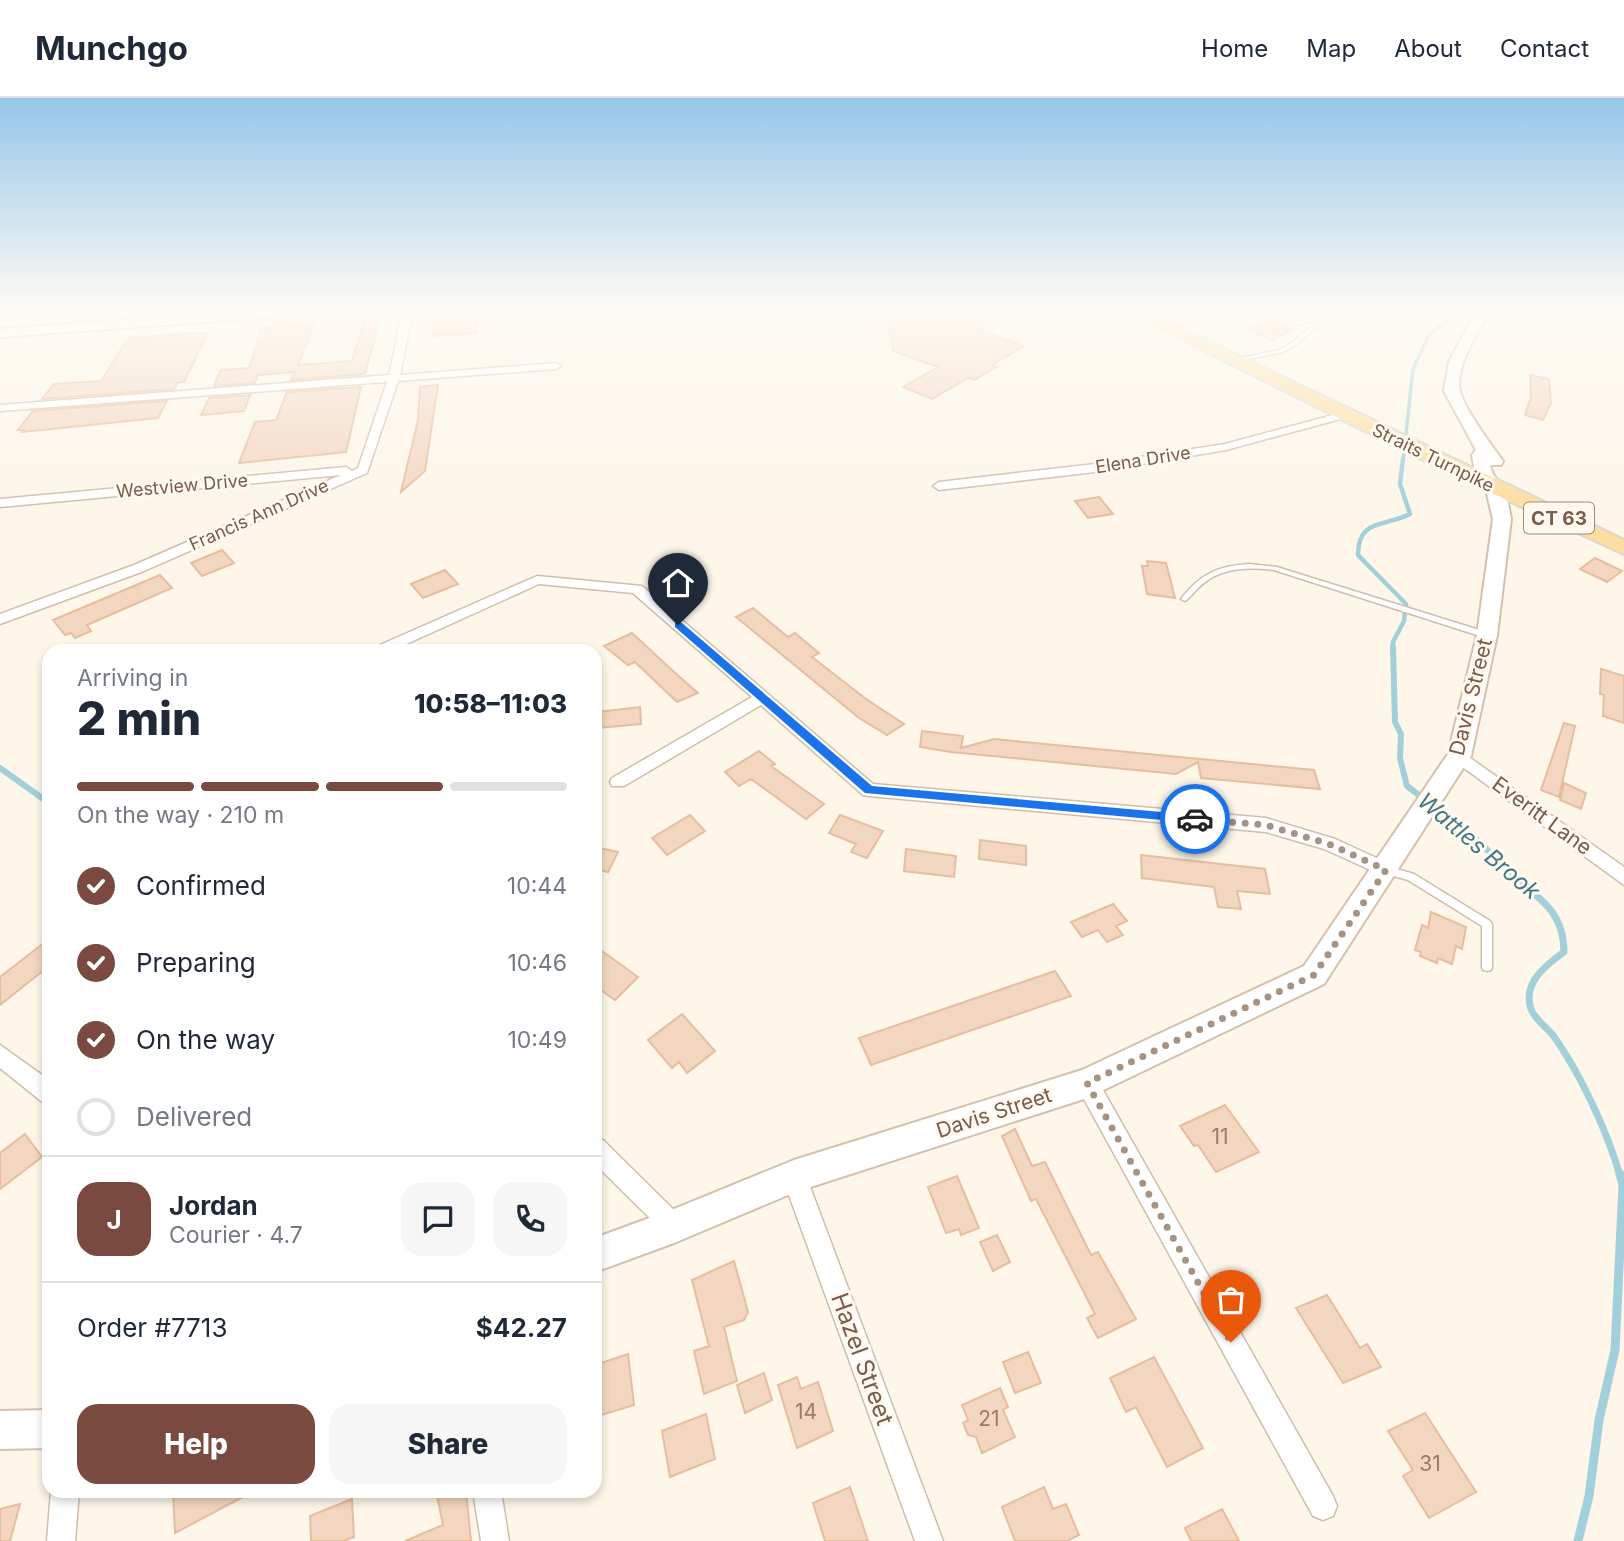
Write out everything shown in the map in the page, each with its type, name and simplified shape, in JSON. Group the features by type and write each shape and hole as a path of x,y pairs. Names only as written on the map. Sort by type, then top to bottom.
{"main road":[{"name":"Straits Turnpike","path":"1268,377 1624,548"},
{"name":"Davis Street","path":"602,1252 794,1176 1087,1083 1314,975 1405,842 1455,763 1486,635 1502,519 1494,488 1484,478 1480,455 1484,450 1452,391 1454,377"},
{"path":"0,1430 42,1429"}],"street":[{"path":"0,408 403,377"},
{"path":"363,470 394,378"},
{"name":"Elena Drive","path":"939,486 1095,468 1226,447 1344,415"},
{"name":"Westview Drive","path":"0,503 363,470"},
{"name":"Francis Ann Drive","path":"0,619 139,568 363,470"},
{"path":"394,644 537,580 637,589 869,790 1266,825 1329,844 1386,870"},
{"path":"618,782 762,698"},
{"name":"Everitt Lane","path":"1455,763 1624,877"},
{"path":"0,1055 42,1088"},
{"path":"1087,1083 1323,1506"},
{"path":"602,1155 674,1226"},
{"name":"Hazel Street","path":"794,1176 929,1541"},
{"path":"61,1541 64,1498"},
{"path":"488,1498 495,1541"}],"lane":[{"path":"1185,599 1196,583 1213,573 1257,565 1275,568 1486,635"},
{"path":"1386,870 1411,877 1487,924 1486,967"}],"building":[{"path":"103,377 186,377 184,382 178,382 174,389 42,399 54,384 101,381"},
{"path":"218,377 257,377 255,383 214,386"},
{"path":"292,377 324,377 291,380"},
{"path":"920,377 979,377 974,380 968,378 932,399 903,387"},
{"path":"1530,377 1549,379 1551,403 1543,420 1525,415 1531,397"},
{"path":"438,385 425,471 401,492 418,420 420,387"},
{"path":"361,387 346,452 239,463 255,422 276,420 287,392"},
{"path":"250,395 244,411 201,415 209,398"},
{"path":"167,401 158,418 22,432 24,430 18,430 33,411"},
{"path":"1099,497 1113,514 1088,518 1075,501"},
{"path":"222,550 234,563 202,576 191,563"},
{"path":"1595,558 1622,571 1607,582 1580,569"},
{"path":"1147,561 1166,563 1175,598 1147,594 1142,566 1148,566"},
{"path":"445,570 458,584 423,598 411,584"},
{"path":"160,575 172,588 87,625 91,631 75,638 71,633 65,635 53,620"},
{"path":"753,608 788,637 795,633 819,653 812,657 866,699 904,724 887,735 859,718 736,617"},
{"path":"632,633 698,693 677,702 635,662 628,665 604,646"},
{"path":"1601,669 1624,676 1624,723 1603,716"},
{"path":"640,707 641,724 602,728 602,712"},
{"path":"1564,723 1575,726 1559,797 1541,790"},
{"path":"922,731 963,736 961,748 994,739 1314,770 1320,789 1201,778 1198,762 1176,774 951,752 920,747"},
{"path":"759,751 775,764 771,766 824,804 806,819 751,779 739,786 725,772"},
{"path":"1564,783 1586,793 1581,809 1560,800"},
{"path":"690,815 705,831 667,855 652,838"},
{"path":"840,815 883,831 867,858 851,852 856,844 829,833"},
{"path":"980,840 1026,846 1026,865 979,859"},
{"path":"602,849 618,852 608,872 602,871"},
{"path":"906,849 956,856 954,877 904,871"},
{"path":"1141,855 1265,869 1270,894 1237,891 1241,909 1218,907 1214,887 1142,878"},
{"path":"1113,904 1127,921 1116,926 1123,935 1107,942 1098,930 1082,937 1071,922"},
{"path":"1431,912 1466,927 1462,949 1456,946 1452,964 1438,958 1437,963 1420,956 1421,952 1415,950 1422,925 1428,928"},
{"path":"42,944 42,972 0,1005 0,977"},
{"path":"602,951 638,977 615,1000 602,991"},
{"path":"1055,971 1071,996 871,1065 859,1038"},
{"path":"682,1014 715,1051 687,1073 679,1062 672,1068 648,1040"},
{"path":"1225,1105 1259,1152 1216,1172 1198,1145 1194,1146 1180,1126"},
{"path":"1015,1129 1032,1166 1045,1162 1091,1255 1098,1252 1136,1319 1098,1338 1087,1318 1095,1314 1036,1199 1031,1201 1002,1136"},
{"path":"25,1134 42,1157 0,1189 0,1153"},
{"path":"957,1176 979,1228 961,1235 959,1229 946,1233 928,1187"},
{"path":"997,1235 1010,1262 993,1271 980,1242"},
{"path":"734,1261 748,1312 744,1320 724,1327 737,1381 704,1394 694,1351 709,1346 692,1280"},
{"path":"1327,1295 1360,1348 1367,1344 1381,1367 1343,1383 1296,1308"},
{"path":"1028,1352 1041,1383 1015,1393 1003,1362"},
{"path":"628,1354 634,1405 602,1415 602,1363"},
{"path":"1154,1357 1203,1448 1167,1467 1136,1407 1126,1412 1110,1378"},
{"path":"764,1373 772,1400 745,1413 737,1385"},
{"path":"797,1377 801,1389 818,1382 833,1431 797,1448 778,1385"},
{"path":"1000,1388 1008,1407 1003,1410 1015,1437 982,1453 976,1437 968,1435 963,1423 968,1420 962,1405"},
{"path":"1425,1413 1476,1492 1429,1518 1403,1476 1413,1470 1388,1431"},
{"path":"706,1414 715,1459 670,1477 662,1431"},
{"path":"850,1487 868,1541 825,1541 813,1503"},
{"path":"1044,1487 1053,1509 1066,1504 1079,1535 1067,1541 1015,1541 1002,1507"},
{"path":"173,1498 241,1498 175,1533"},
{"path":"437,1498 467,1498 471,1541 405,1541 443,1525"},
{"path":"352,1499 354,1537 344,1541 311,1541 310,1516"},
{"path":"20,1504 10,1541 0,1541 0,1509"},
{"path":"1222,1509 1239,1541 1191,1541 1185,1528"}],"waterway":[{"name":"Wattles Brook","path":"1403,461 1412,377"},
{"name":"Wattles Brook","path":"1393,647 1404,621 1406,604 1358,555 1359,543 1368,529 1410,514 1400,484 1403,459"},
{"name":"Wattles Brook","path":"1393,647 1395,722 1401,734 1400,758 1407,786 1474,837 1521,883"},
{"path":"0,768 42,798"},
{"name":"Wattles Brook","path":"1519,881 1551,911 1557,919 1563,939 1564,952 1543,969 1533,983 1529,1000 1531,1009 1555,1038 1584,1087 1620,1176"},
{"name":"Wattles Brook","path":"1578,1541 1589,1496 1599,1420 1615,1350 1623,1185 1620,1174"}],"way so far":[{"path":"1195,819 1266,825 1329,844 1386,870 1314,975 1087,1083 1231,1342"}],"route":[{"path":"678,625 869,790 1195,819"}]}
